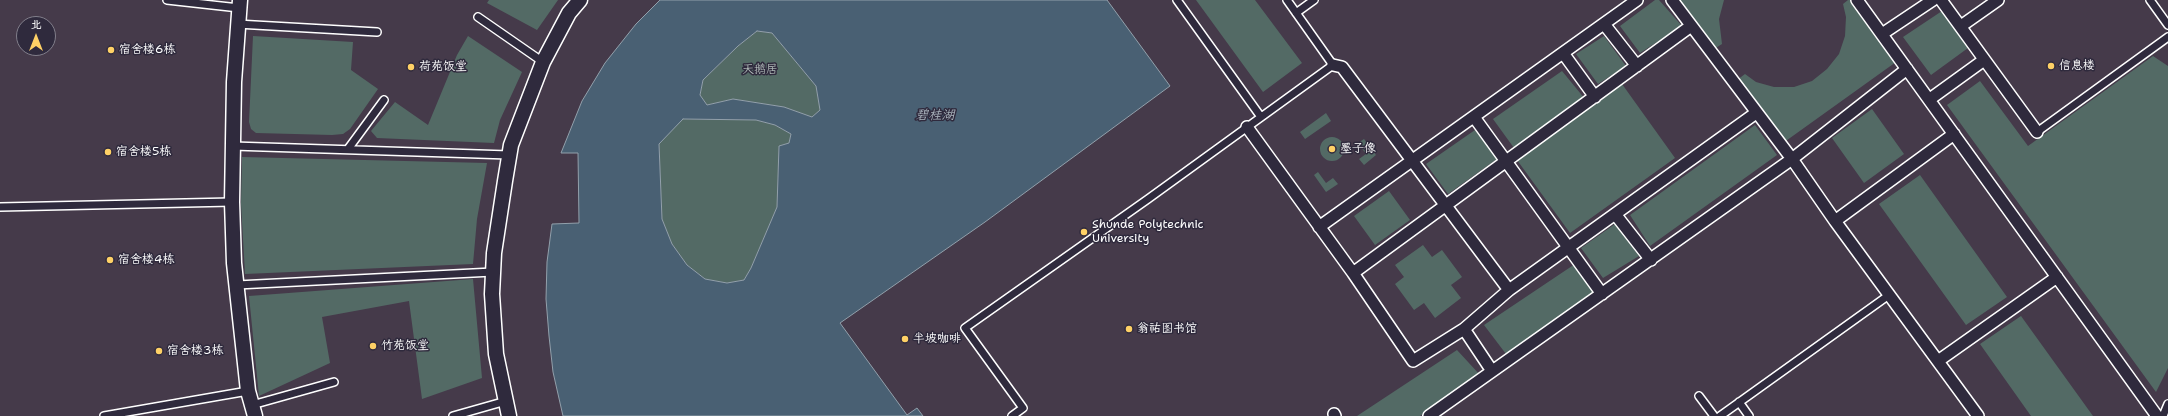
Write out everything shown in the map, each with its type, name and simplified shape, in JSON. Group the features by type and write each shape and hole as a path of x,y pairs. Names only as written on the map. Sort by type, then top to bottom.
{"street":[{"path":"509,416 496,354 492,294 496,237 509,155 528,97 543,62 569,13 580,0"},
{"path":"1319,227 1637,0"},
{"path":"1672,0 1792,159 1834,221 1978,416"},
{"path":"1859,0 2157,416"},
{"path":"1882,34 1933,0"},
{"path":"1941,0 2036,132"},
{"path":"1961,26 1998,0"},
{"path":"239,4 234,82 232,202 237,285 248,391 254,411"},
{"path":"1604,24 1637,66"},
{"path":"1353,273 1691,26"},
{"path":"1563,53 1595,97"},
{"path":"1930,99 1984,60"},
{"path":"1333,64 1342,67 1509,290"},
{"path":"1428,416 1792,159 1908,69"},
{"path":"1247,127 1353,273 1413,360 1464,329 1509,290 1756,113"},
{"path":"1474,117 1569,246 1602,294"},
{"path":"1834,221 1954,134"},
{"path":"1615,214 1651,260"},
{"path":"1938,361 2057,277"},
{"path":"1464,329 1492,371"}],"lane":[{"path":"167,0 239,4"},
{"path":"1177,0 1261,117"},
{"path":"1012,416 1023,408 965,328 1333,64 1287,0"},
{"path":"1296,13 1314,0"},
{"path":"2150,0 2168,25"},
{"path":"478,17 543,62"},
{"path":"237,24 376,32"},
{"path":"2036,132 2168,37"},
{"path":"348,149 384,100"},
{"path":"233,146 509,155"},
{"path":"0,207 232,202"},
{"path":"237,285 493,272"},
{"path":"1720,416 1889,295"},
{"path":"254,411 334,382"},
{"path":"104,416 248,391"},
{"path":"1699,396 1714,416"},
{"path":"453,416 506,401"},
{"path":"1739,402 1749,416"},
{"path":"2163,416 2168,404"}],"shaded area":[{"name":"Shunde Polytechnic University","path":"0,0 2168,0 2168,416 0,416"}],"green space":[{"path":"489,0 558,0 537,30 487,3"},
{"path":"1196,0 1255,0 1302,63 1263,92"},
{"path":"1655,0 1659,0 1682,26 1640,53 1620,26"},
{"path":"1678,0 1724,0 1719,19 1722,44 1714,49"},
{"path":"1848,0 1851,0 1896,62 1783,143 1737,80 1745,74 1756,82 1774,87 1794,87 1812,81 1827,69 1839,54 1845,36 1846,17 1843,4"},
{"path":"1942,11 1968,48 1931,75 1903,37"},
{"name":"天鹅居","path":"757,31 772,33 816,86 820,110 812,117 784,107 733,99 707,105 700,95 703,80 738,46"},
{"path":"253,36 353,42 351,70 378,89 350,129 343,134 256,133 251,129 249,122"},
{"path":"468,36 522,72 500,120 494,143 377,138 371,131 395,102 428,125 457,55"},
{"path":"1604,36 1626,66 1598,84 1576,54"},
{"path":"2153,56 2168,66 2168,368 2156,392 1947,105 1980,81 2028,146"},
{"path":"1562,71 1585,99 1514,148 1493,119"},
{"path":"1622,84 1675,158 1570,233 1517,160"},
{"path":"1872,109 1904,154 1864,183 1832,138"},
{"path":"1326,113 1331,121 1305,139 1300,132"},
{"path":"682,119 756,120 775,125 791,134 789,143 779,146 777,207 751,268 744,280 727,283 705,279 687,265 672,244 662,219 659,143"},
{"path":"1755,125 1777,155 1650,246 1630,215"},
{"path":"1475,130 1497,159 1448,194 1426,164"},
{"path":"1332,137 1341,140 1344,149 1341,158 1332,161 1323,158 1320,149 1323,140"},
{"path":"1364,139 1376,155 1364,165 1359,159 1366,154 1358,143"},
{"path":"242,157 487,163 477,219 473,264 245,274 241,204"},
{"path":"1318,172 1326,183 1333,178 1338,184 1326,192 1314,175"},
{"path":"1920,175 2007,297 1966,325 1879,204"},
{"path":"1389,191 1410,220 1375,245 1354,216"},
{"path":"1615,224 1639,256 1603,278 1581,248"},
{"path":"1423,245 1432,257 1442,250 1462,277 1451,285 1461,298 1435,318 1424,303 1414,310 1395,284 1404,277 1395,265"},
{"path":"1575,264 1593,292 1506,354 1484,325"},
{"path":"473,279 482,378 422,399 409,301 322,317 330,363 259,396 249,296"},
{"path":"2021,316 2093,416 2031,416 1980,344"},
{"path":"1457,350 1480,375 1420,416 1357,416"}],"water":[{"name":"碧桂湖","path":"660,0 1107,0 1170,86 985,222 840,323 907,415 917,408 923,416 563,416 553,372 549,336 546,299 547,262 552,224 579,223 578,153 561,153 582,101 605,63 636,24","holes":["757,31 772,33 816,86 820,110 812,117 784,107 733,99 707,105 700,95 703,80 738,46","683,119 756,120 775,125 791,134 789,143 779,146 777,207 751,268 744,280 727,283 705,279 687,265 672,244 662,219 659,144"]}],"place":[{"name":"宿舍楼6栋","path":"111,50"},
{"name":"信息楼","path":"2051,66"},
{"name":"荷苑饭堂","path":"411,67"},
{"name":"墨子像","path":"1332,149"},
{"name":"宿舍楼5栋","path":"108,152"},
{"name":"Shunde Polytechnic University","path":"1084,232"},
{"name":"宿舍楼4栋","path":"110,260"},
{"name":"翁祐图书馆","path":"1129,329"},
{"name":"半坡咖啡","path":"905,339"},
{"name":"竹苑饭堂","path":"373,346"},
{"name":"宿舍楼3栋","path":"159,351"}]}
